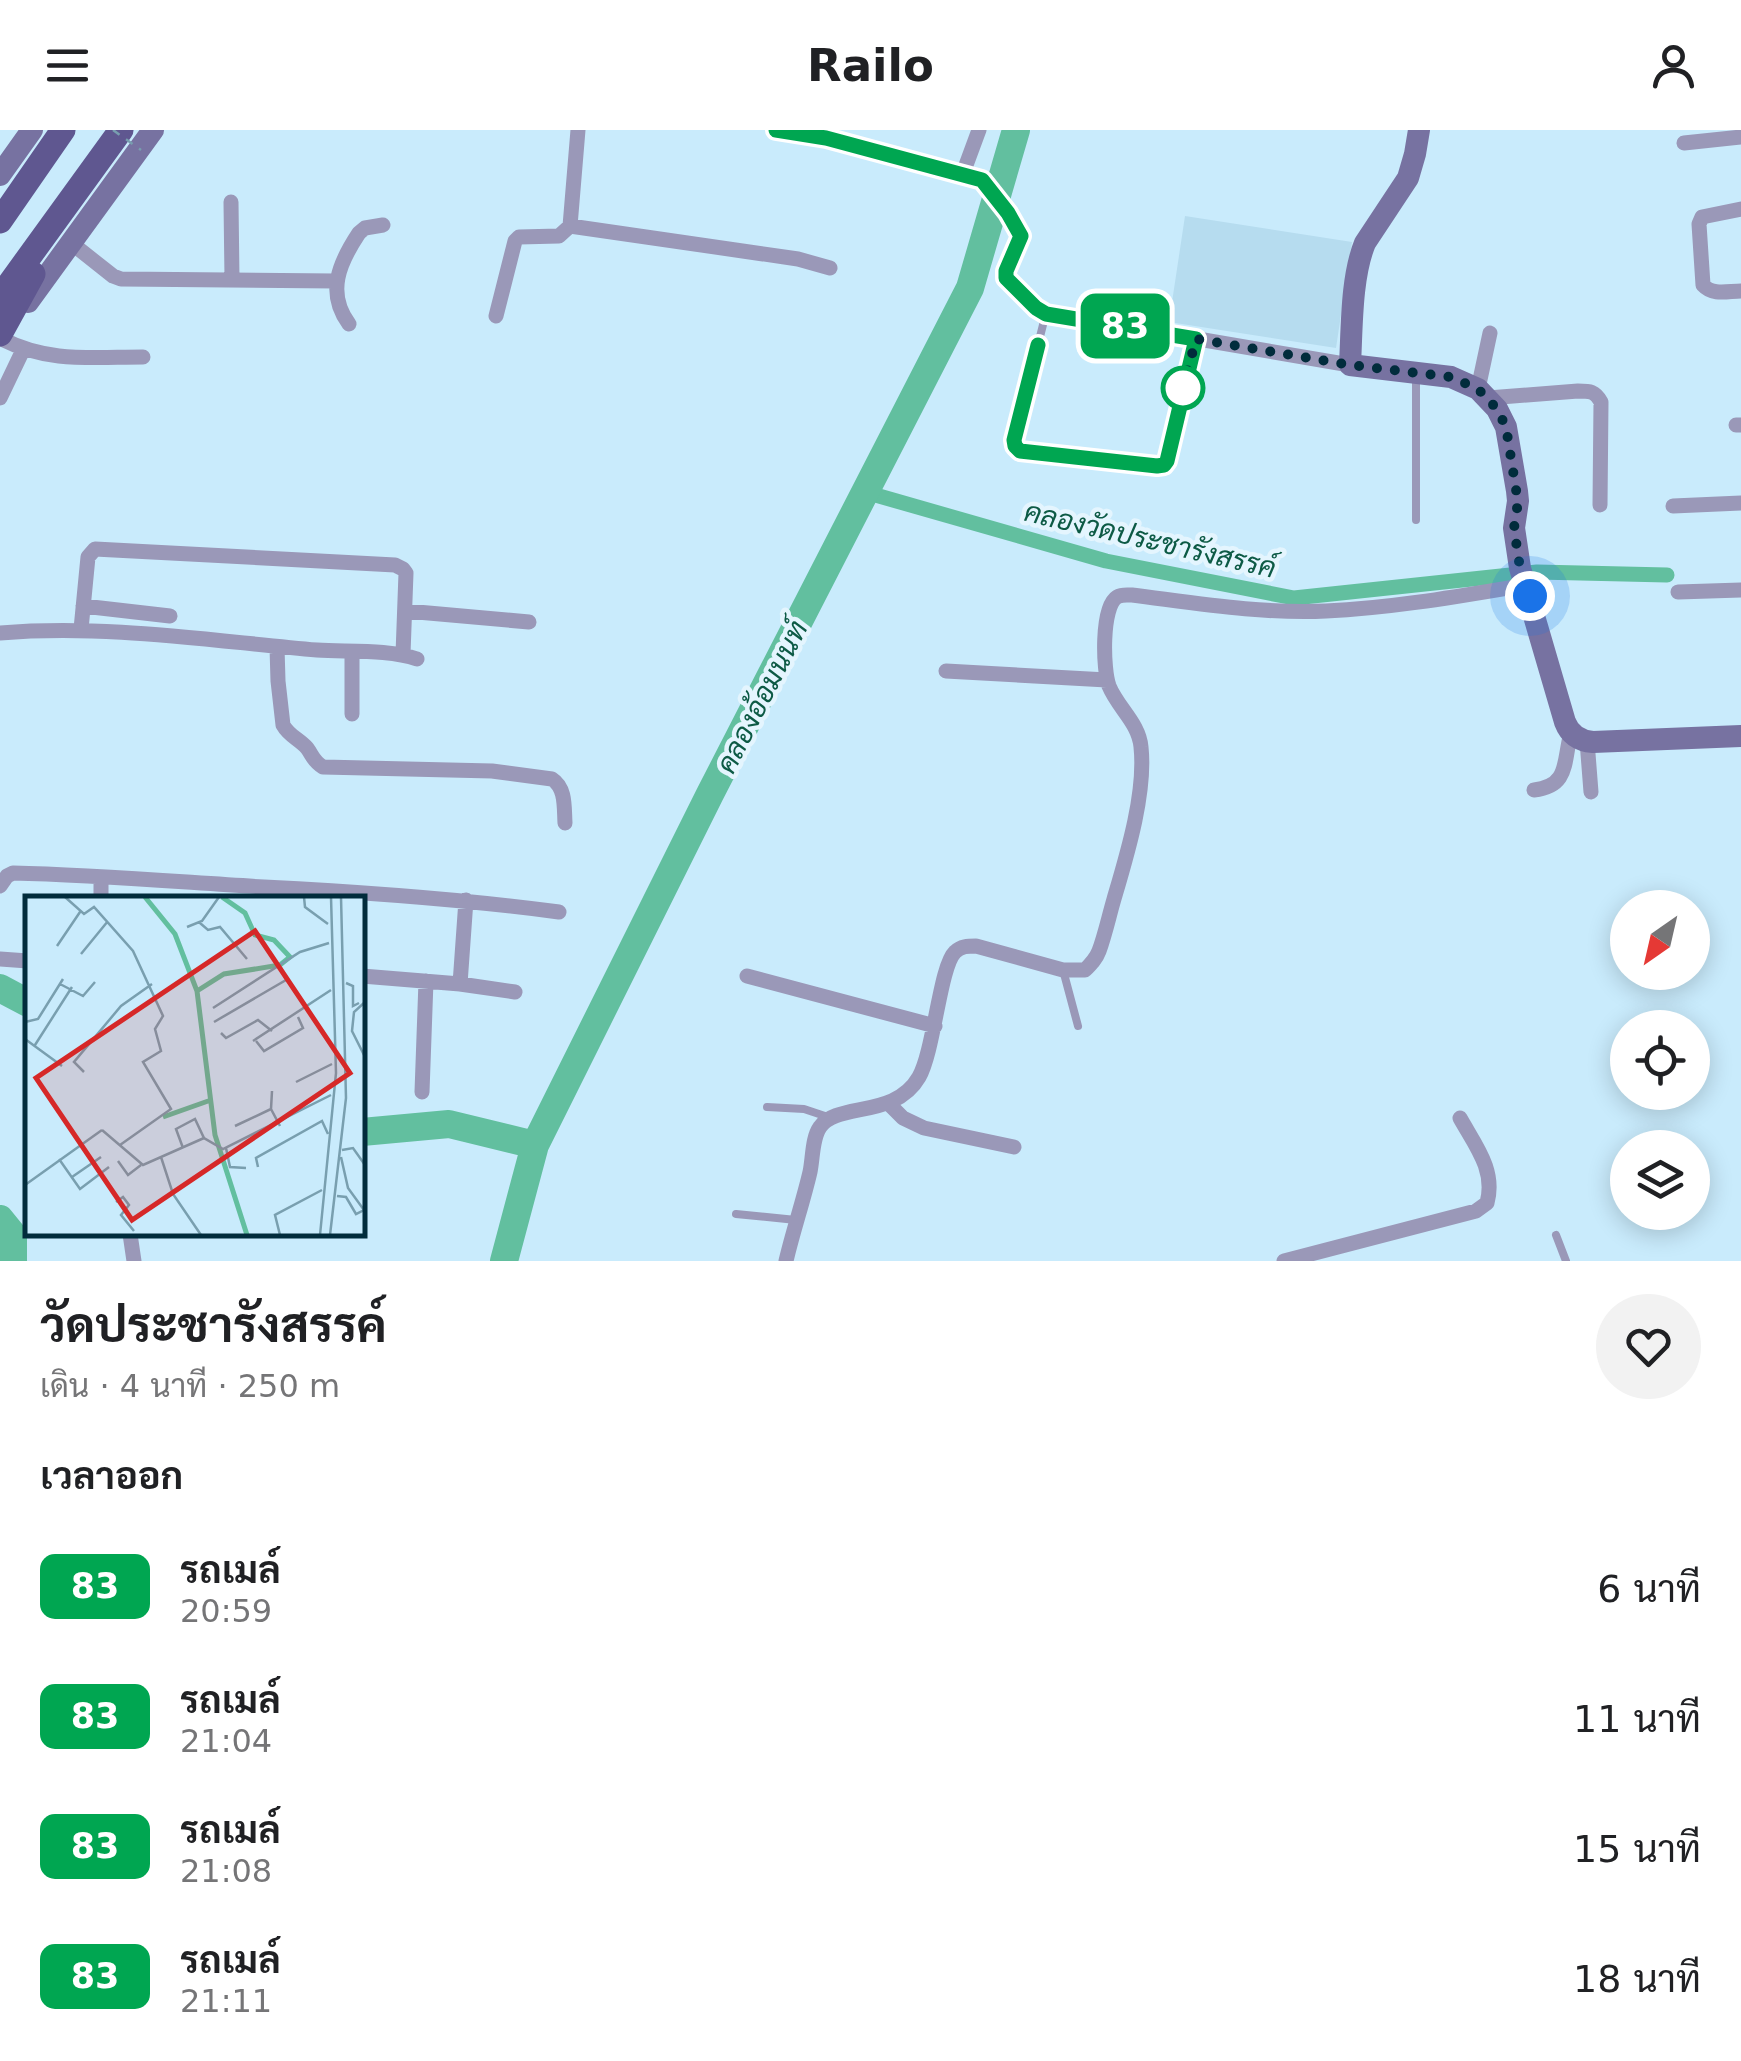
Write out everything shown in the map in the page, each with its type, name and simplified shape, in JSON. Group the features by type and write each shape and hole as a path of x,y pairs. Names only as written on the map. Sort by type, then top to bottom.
{"main road":[{"path":"0,220 64,130"},
{"path":"0,296 121,130"},
{"path":"6,341 83,181"}],"street":[{"path":"0,175 32,130"},
{"path":"496,316 515,241 520,237 559,236 570,226 578,130"},
{"path":"776,130 826,138 982,180 1021,236 1006,278 1046,314 1350,365 1451,377 1483,394 1506,427 1518,502 1514,528 1524,578 1565,722 1579,737 1592,792"},
{"path":"962,176 980,130"},
{"path":"1350,365 1360,254 1408,178 1419,130"},
{"path":"1684,143 1741,137"},
{"path":"0,398 6,341 70,242 147,140"},
{"path":"230,202 232,279"},
{"path":"1741,210 1709,214 1699,224 1704,285 1715,292 1741,290"},
{"path":"349,324 340,312 336,281 359,233 383,225"},
{"path":"570,226 798,258 830,268"},
{"path":"70,242 121,278 336,281"},
{"path":"1483,394 1490,334"},
{"path":"6,341 68,358 143,357"},
{"path":"1483,394 1596,394 1601,402 1600,505"},
{"path":"1673,506 1741,503"},
{"path":"0,633 81,629 410,656 406,573 395,565 95,549 88,557 81,629"},
{"path":"786,1261 817,1131 831,1118 902,1097 921,1074 949,960 956,950 976,946 1063,970 1086,970 1098,953 1124,866 1138,802 1142,752 1140,738 1107,680 1104,661 1107,622 1118,596 1132,594 1240,608 1322,611 1402,605 1524,578"},
{"path":"1678,592 1741,590"},
{"path":"83,606 170,616"},
{"path":"406,611 529,622"},
{"path":"278,647 283,725 308,750 314,762 323,766 454,769 552,779 560,784 565,823"},
{"path":"352,653 352,714"},
{"path":"946,671 1107,680"},
{"path":"1579,737 1741,736"},
{"path":"1534,790 1553,786 1561,779 1579,737"},
{"path":"0,886 13,873 101,877 198,890 466,900 559,912"},
{"path":"101,877 101,896"},
{"path":"460,984 466,900"},
{"path":"0,959 25,962"},
{"path":"365,976 515,992"},
{"path":"747,976 934,1026"},
{"path":"422,1092 426,981"},
{"path":"888,1103 904,1118 924,1128 1014,1148"},
{"path":"1284,1261 1476,1212 1487,1203 1490,1180 1460,1118"},
{"path":"130,1236 134,1261"}],"lane":[{"path":"1046,314 1014,440 1020,451 1164,465 1196,339"},
{"path":"1416,373 1416,520"},
{"path":"1063,970 1078,1026"},
{"path":"767,1107 804,1109 831,1118"},
{"path":"736,1214 796,1220"},
{"path":"1556,1235 1566,1261"}],"path":[{"path":"113,130 147,140"}],"shaded area":[{"path":"1185,216 1352,242 1336,348 1169,322"}],"waterway":[{"name":"คลองอ้อมนนท์","path":"504,1261 535,1145 970,288 1016,130"},
{"name":"คลองวัดประชารังสรรค์","path":"865,492 1106,561 1294,598 1537,572 1667,575"},
{"path":"0,988 25,1001"},
{"path":"365,1132 449,1124 535,1145"},
{"path":"0,1219 13,1235 13,1261"}],"bus line":[{"name":"83","path":"776,130 826,138 982,180 1021,236 1006,278 1036,308 1046,314 1196,339 1164,465 1020,451 1014,440 1038,345"}],"route":[{"path":"1183,388 1196,339 1350,365 1451,377 1478,389 1497,409 1506,427 1518,502 1514,528 1520,568 1530,596"}]}
